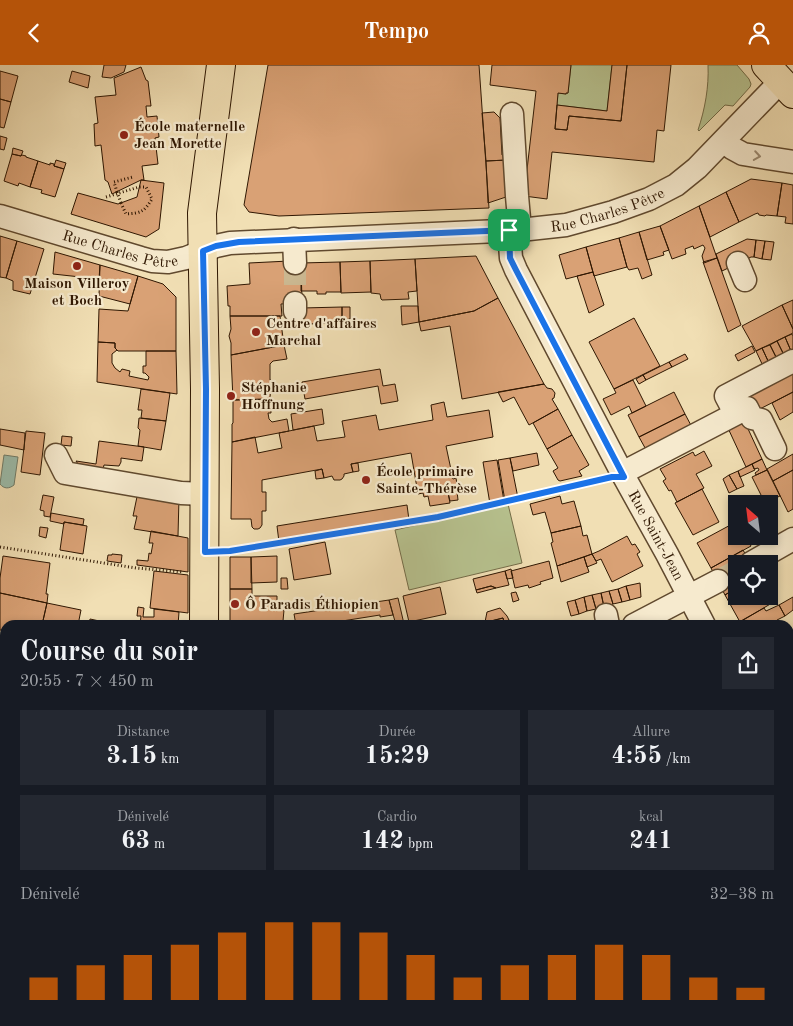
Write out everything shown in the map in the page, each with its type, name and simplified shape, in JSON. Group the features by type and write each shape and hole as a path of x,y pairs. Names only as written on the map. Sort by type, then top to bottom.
{"main road":[{"path":"204,620 206,389 202,213 221,65"}],"street":[{"name":"Rue Charles Pêtre","path":"0,216 152,261 168,262 230,243 514,230 566,225 613,212 649,199 676,185 697,168 783,80"},
{"name":"Rue Saint-Jean","path":"512,114 517,196 510,258 623,475 701,620"},
{"path":"724,141 743,154 793,161"},
{"path":"294,239 295,263"},
{"path":"735,413 726,396 793,361"},
{"path":"623,475 747,408 752,418 761,420 775,449"},
{"path":"56,455 65,473 181,493 205,494"},
{"path":"764,555 793,539"},
{"path":"643,620 718,581"}],"path":[{"path":"106,197 139,187 146,187 152,199 146,209 126,214 121,203 117,191 114,183 133,177"},
{"path":"0,547 136,568 205,563 230,551 438,517 623,475"}],"green space":[{"path":"571,65 612,65 607,111 557,105 558,93 568,93"},
{"path":"708,65 737,65 751,84 733,106 725,105 699,131 705,106"},
{"path":"508,504 522,563 409,590 395,530"}],"shaded area":[{"path":"4,455 18,457 14,485 8,488 0,484"}],"building":[{"path":"104,65 126,65 124,72 111,78 102,77"},
{"path":"268,65 479,65 489,208 279,216 249,212 244,205"},
{"path":"492,65 571,65 568,93 558,93 555,129 567,130 569,116 621,121 627,65 671,65 664,131 657,130 654,162 552,152 547,199 524,196 536,91 490,85"},
{"path":"612,65 627,65 621,121 569,116 567,130 555,129 557,105 607,111"},
{"path":"141,67 148,81 151,106 146,106 147,117 157,116 159,137 155,138 158,164 142,166 144,180 112,194 108,182 105,180 101,145 95,146 94,124 98,123 95,97 116,95 114,78"},
{"path":"0,71 18,76 11,102 0,99"},
{"path":"72,71 90,76 88,88 69,82"},
{"path":"0,99 11,102 4,128 0,127"},
{"path":"494,112 500,118 502,155 507,160 486,161 482,113"},
{"path":"0,136 7,138 4,150 0,149"},
{"path":"13,148 23,151 21,156 12,154"},
{"path":"12,154 26,156 38,161 30,187 19,183 18,186 4,181"},
{"path":"56,160 66,163 64,169 54,166"},
{"path":"507,160 509,196 488,203 486,161"},
{"path":"38,161 50,165 50,163 54,164 54,166 64,169 55,197 41,193 42,190 30,187"},
{"path":"751,179 782,183 777,216 765,216 758,213 739,222 726,192"},
{"path":"141,180 164,183 159,229 146,237 71,214 78,193 118,204 137,197"},
{"path":"782,183 793,185 793,224 785,223 786,217 777,216"},
{"path":"726,192 739,222 710,237 699,206"},
{"path":"699,206 717,258 704,263 702,256 705,248 703,245 694,249 693,246 685,249 686,254 672,259 660,226"},
{"path":"660,226 669,250 663,252 664,255 647,260 639,232"},
{"path":"639,232 652,275 642,279 638,268 629,270 627,267 619,238"},
{"path":"0,236 17,241 6,278 0,277"},
{"path":"619,238 627,267 594,276 586,247"},
{"path":"747,239 756,240 754,257 722,271 716,254"},
{"path":"756,240 765,241 762,259 754,257"},
{"path":"17,241 44,249 30,294 13,290 13,281 6,278"},
{"path":"765,241 774,242 771,260 762,259"},
{"path":"586,247 593,272 566,279 559,255"},
{"path":"55,252 100,265 99,279 53,274"},
{"path":"476,256 498,298 474,311 419,322 415,259"},
{"path":"717,258 741,325 728,332 703,262"},
{"path":"415,259 417,291 408,292 409,299 382,300 380,294 371,293 370,261"},
{"path":"289,261 301,263 302,303 281,304 282,316 230,316 227,286 250,284 249,263"},
{"path":"370,261 371,292 341,293 340,262"},
{"path":"340,262 341,292 317,294 317,291 301,291 301,263"},
{"path":"100,265 138,276 130,304 99,296"},
{"path":"593,272 604,305 589,313 577,276"},
{"path":"138,276 163,284 176,297 176,351 118,351 115,348 115,343 98,342 99,309 128,311"},
{"path":"498,298 544,384 462,399 450,326 421,331 419,322 474,311"},
{"path":"793,300 793,329 782,305"},
{"path":"782,305 793,333 756,351 742,326"},
{"path":"401,306 418,306 419,322 402,325"},
{"path":"342,307 350,307 350,319 342,320"},
{"path":"342,307 342,323 308,324 302,319 302,308"},
{"name":"Centre d'affaires Marchal","path":"230,316 280,316 284,345 231,355 229,336 231,329"},
{"path":"634,318 660,366 614,389 589,342"},
{"path":"792,334 793,350 791,351 785,337"},
{"path":"785,337 791,351 784,355 777,341"},
{"path":"777,341 784,355 777,359 770,345"},
{"path":"98,342 115,343 117,350 112,354 112,363 120,372 122,369 130,371 129,376 148,380 149,377 143,373 143,366 146,366 146,351 176,351 177,394 97,382"},
{"path":"284,345 287,359 273,361 270,364 270,399 233,400 231,355"},
{"path":"770,345 777,359 769,363 762,348"},
{"path":"752,346 755,352 738,361 735,355"},
{"path":"762,348 769,363 763,366 756,351"},
{"path":"685,354 688,359 672,367 669,362"},
{"path":"669,362 672,367 646,380 643,375"},
{"path":"380,369 383,386 395,384 398,401 381,404 378,386 305,399 302,382"},
{"path":"793,372 793,392 754,412 746,396"},
{"path":"643,375 646,380 639,384 636,379"},
{"path":"633,380 646,406 632,413 629,406 611,415 603,399 616,393 614,389"},
{"path":"544,384 555,393 552,399 558,409 529,425 514,397 503,402 498,392"},
{"path":"141,389 170,393 166,421 141,418 142,410 138,410"},
{"path":"674,392 685,414 639,437 628,415"},
{"path":"793,392 793,412 780,420 772,403"},
{"path":"270,399 271,413 268,413 269,419 272,422 287,419 289,431 232,442 233,400"},
{"path":"444,402 447,417 489,410 493,437 446,446 453,479 456,478 458,491 448,493 450,503 430,506 428,496 424,497 423,493 418,494 411,453 351,464 353,472 344,474 340,480 334,480 332,476 324,478 322,469 262,480 262,492 266,492 266,511 262,511 262,525 260,528 254,529 252,527 251,519 231,519 232,442 255,437 258,453 282,448 279,433 314,426 317,441 345,437 342,421 376,415 379,430 433,420 431,405"},
{"path":"322,409 324,424 293,430 291,414"},
{"path":"558,409 572,435 547,449 533,423"},
{"path":"685,414 694,431 649,455 639,437"},
{"path":"139,418 166,421 161,450 138,446"},
{"path":"743,418 762,459 746,467 727,426"},
{"path":"0,429 25,433 24,450 0,445"},
{"path":"26,431 45,433 40,475 21,472"},
{"path":"572,435 589,465 579,471 582,476 560,481 553,471 558,468 547,449"},
{"path":"62,436 72,437 71,446 61,445"},
{"path":"99,441 144,447 142,461 121,458 119,466 104,465 102,474 82,470 76,461 96,464"},
{"path":"704,451 712,466 696,474 704,488 677,502 671,490 669,491 663,481 666,479 660,469 693,452 695,456"},
{"path":"537,453 539,465 513,471 510,458"},
{"path":"793,454 793,470 773,481 767,469"},
{"path":"510,458 518,498 505,501 498,460"},
{"path":"762,459 767,470 756,475 755,473 759,470 758,468 754,469 752,464"},
{"path":"497,460 504,501 490,504 483,462"},
{"path":"358,463 359,471 353,472 351,464"},
{"path":"752,464 755,470 740,477 738,471"},
{"path":"322,469 324,478 316,479 315,471"},
{"path":"767,470 780,496 761,495 752,477"},
{"path":"793,470 793,509 788,512 773,481"},
{"path":"738,471 744,486 737,489 729,475"},
{"path":"729,475 737,489 729,493 723,479"},
{"path":"702,489 719,522 693,535 675,503"},
{"path":"457,491 458,500 450,501 448,493"},
{"path":"138,492 179,498 178,536 134,529 137,516 133,516"},
{"path":"43,495 54,497 50,517 44,516 44,511 40,510"},
{"path":"560,496 562,504 574,501 581,526 551,533 545,512 533,515 530,504"},
{"path":"407,505 409,520 279,542 277,526"},
{"path":"51,513 84,519 83,525 50,521"},
{"path":"64,522 87,526 83,554 60,550"},
{"path":"581,526 583,536 587,535 592,554 557,566 551,543 553,542 551,533"},
{"path":"728,526 728,545 751,546 735,555 728,555 728,559 711,568 697,543"},
{"path":"40,527 48,528 46,538 39,536"},
{"path":"151,531 188,538 188,572 137,565 137,560 148,561 149,553 151,554 153,543 149,543"},
{"path":"627,536 632,545 635,544 640,552 637,554 643,566 612,582 601,559 596,561 592,554"},
{"path":"325,542 331,574 294,580 289,549"},
{"path":"743,550 746,555 734,555"},
{"path":"592,554 597,563 587,567 584,557"},
{"path":"108,555 122,555 121,563 107,561"},
{"path":"3,556 50,563 46,594 48,594 47,603 0,593"},
{"path":"277,556 277,582 251,583 251,557"},
{"path":"230,557 251,557 252,589 230,589"},
{"path":"584,557 589,572 561,582 557,566"},
{"path":"728,558 728,593 725,595 711,568"},
{"path":"549,561 553,578 529,588 528,585 515,588 511,571"},
{"path":"511,569 513,578 507,579 505,571"},
{"path":"154,571 188,575 188,613 150,608"},
{"path":"505,571 509,585 496,588 491,586 476,590 473,579"},
{"path":"281,578 287,578 288,589 281,589"},
{"path":"640,583 641,597 630,600 626,586"},
{"path":"491,586 496,588 477,593 476,590"},
{"path":"626,586 630,600 622,602 618,589"},
{"path":"440,587 446,614 418,620 409,620 403,596"},
{"path":"230,589 252,589 252,596 277,596 277,610 284,610 283,620 230,620"},
{"path":"618,589 622,602 613,604 609,591"},
{"path":"609,591 613,604 604,607 601,593"},
{"path":"516,592 519,600 513,602 511,593"},
{"path":"0,593 47,603 43,620 0,620"},
{"path":"601,593 604,607 596,609 592,595"},
{"path":"592,595 596,609 587,611 584,597"},
{"path":"584,597 587,611 579,614 575,600"},
{"path":"793,597 793,610 785,616 779,605"},
{"path":"398,598 403,620 395,620 389,600"},
{"path":"389,600 393,615 348,620 295,620 294,614"},
{"path":"575,600 579,614 571,616 567,602"},
{"path":"47,603 81,610 79,620 43,620"},
{"path":"731,605 769,605 743,620 739,620"},
{"path":"779,605 785,616 777,620 743,620 764,608 766,611"},
{"path":"138,607 144,608 143,617 154,617 154,609 179,612 178,620 141,620 141,616 137,616"},
{"path":"500,608 509,620 504,620 503,618 485,620 487,612"}],"tunnel":[{"path":"295,263 295,303"},
{"path":"718,581 728,575"}],"place":[{"name":"École maternelle Jean Morette","path":"124,135"},
{"name":"Maison Villeroy et Boch","path":"77,266"},
{"name":"Centre d'affaires Marchal","path":"256,332"},
{"name":"Stéphanie Hoffnung","path":"231,396"},
{"name":"École primaire Sainte-Thérèse","path":"366,480"},
{"name":"Ô Paradis Éthiopien","path":"235,604"}],"route":[{"path":"509,230 510,258 624,477 612,477 438,517 230,551 205,552 206,389 203,251 216,246 239,242 509,230"}]}
